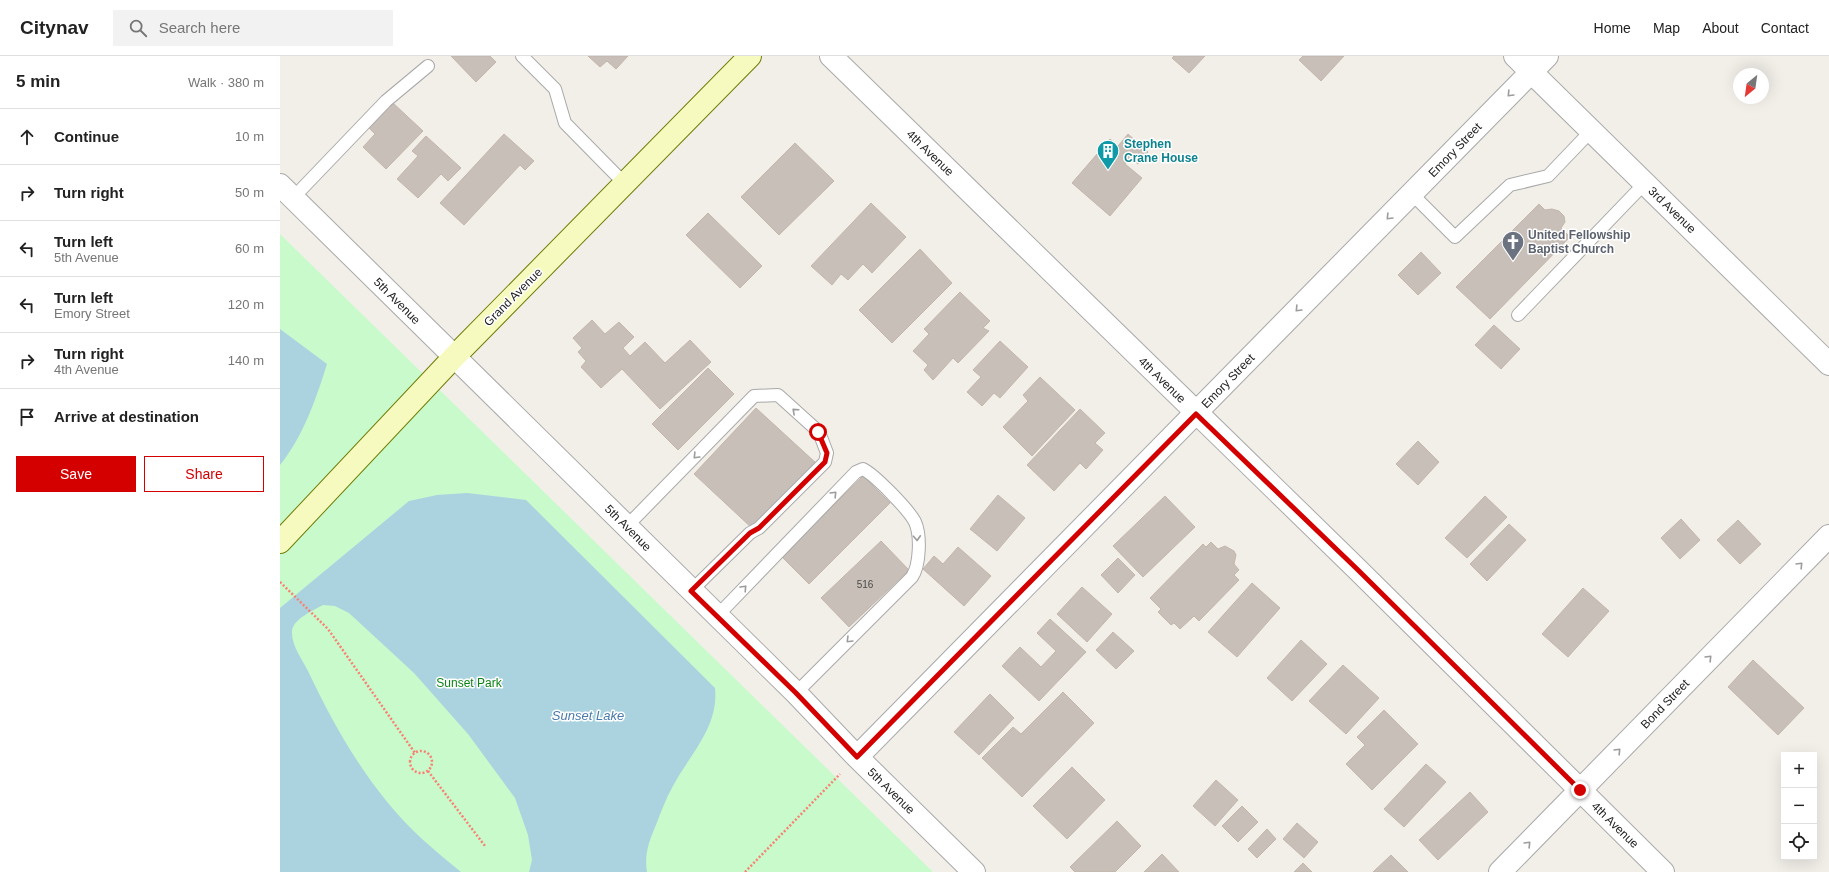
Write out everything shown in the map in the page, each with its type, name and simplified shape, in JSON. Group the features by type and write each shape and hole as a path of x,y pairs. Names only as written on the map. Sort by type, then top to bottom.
{"street":[{"name":"Grand Avenue","path":"280,542 454,357 750,56"},
{"name":"4th Avenue","path":"831,56 1196,414 1358,570 1663,872"},
{"name":"3rd Avenue","path":"1515,56 1829,364"},
{"name":"Emory Street","path":"857,757 1547,56"},
{"name":"5th Avenue","path":"287,192 796,693 857,757 974,872"},
{"name":"Bond Street","path":"1500,872 1829,536"}],"lane":[{"path":"522,56 555,90 565,123 625,184"},
{"path":"287,192 386,101 428,66"},
{"path":"1412,194 1455,238 1510,185 1548,176 1592,131"},
{"path":"1518,315 1645,183"},
{"path":"626,527 754,396 778,395 818,432 827,453 825,462 759,528 750,533 691,591"},
{"path":"717,616 856,472 863,469 871,474 894,497 915,522 917,528 918,558 916,571 912,577 796,693"}],"path":[{"path":"280,582 328,630 415,753"},
{"path":"422,751 429,754 432,761 428,771 418,773 412,768 410,762 415,753 422,751"},
{"path":"745,872 857,757"},
{"path":"428,771 486,846"}],"green space":[{"name":"Sunset Park","path":"280,234 933,872 280,872"}],"water":[{"path":"280,329 327,364 302,430 296,442 280,465"},
{"name":"Sunset Lake","path":"467,493 526,500 715,688 713,715 708,728 670,791 651,837 646,860 647,872 529,872 532,860 528,835 515,798 468,734 414,673 349,613 335,606 323,605 300,619 293,627 292,637 298,653 344,740 376,788 405,822 461,872 280,872 280,608 409,501 437,495"}],"building":[{"path":"451,56 490,56 496,62 476,82"},
{"path":"588,56 628,56 616,69 607,61 600,67"},
{"path":"1174,56 1205,56 1189,73 1172,58"},
{"path":"1303,56 1344,56 1321,81 1299,60"},
{"path":"393,103 423,131 386,169 363,147 375,134 369,128"},
{"path":"504,134 534,161 525,170 520,165 464,225 440,203"},
{"name":"Stephen Crane House","path":"1128,134 1148,152 1138,164 1130,158 1125,164 1142,178 1110,216 1072,183 1110,139 1118,146"},
{"path":"426,136 461,168 448,181 441,174 418,198 397,179 418,156 412,151"},
{"path":"795,143 834,181 779,235 741,197"},
{"path":"871,203 906,237 872,273 863,264 848,280 841,274 832,285 811,266"},
{"name":"United Fellowship Baptist Church","path":"1539,204 1545,210 1552,209 1559,211 1564,216 1565,222 1561,228 1570,237 1490,319 1456,287"},
{"path":"708,213 762,266 740,288 686,235"},
{"path":"920,249 952,283 892,343 859,310"},
{"path":"1421,252 1441,273 1418,295 1398,275"},
{"path":"960,292 990,321 983,328 989,331 958,363 953,358 933,380 924,370 928,365 913,351 929,334 924,329"},
{"path":"592,320 605,334 619,322 634,337 623,348 630,356 645,342 665,363 690,340 711,362 660,409 622,369 601,388 581,367 586,361 578,352 582,348 573,338"},
{"path":"1494,325 1520,349 1501,369 1475,345"},
{"path":"1000,341 1028,367 1000,398 994,393 982,406 967,392 981,377 973,370"},
{"path":"708,368 734,394 678,450 652,424"},
{"path":"1040,377 1075,410 1032,456 1003,427 1028,401 1023,395"},
{"path":"756,408 816,463 754,530 694,474"},
{"path":"1080,409 1105,433 1095,443 1103,450 1086,469 1080,463 1054,491 1027,465"},
{"path":"1418,441 1439,462 1418,485 1396,464"},
{"path":"863,476 890,503 809,584 782,557"},
{"path":"998,495 1025,518 997,551 970,529"},
{"path":"1165,496 1195,527 1143,577 1113,546"},
{"path":"1485,496 1507,517 1467,558 1445,538"},
{"path":"1681,519 1700,540 1680,559 1661,538"},
{"path":"1738,520 1761,544 1740,564 1717,540"},
{"path":"1509,524 1526,540 1487,581 1470,564"},
{"path":"881,541 909,570 849,627 821,598"},
{"path":"1211,542 1218,549 1225,546 1234,551 1236,555 1234,564 1239,570 1234,575 1239,580 1199,621 1194,616 1180,629 1174,623 1171,625 1158,612 1161,609 1150,598 1203,544 1206,547"},
{"path":"958,547 991,576 964,606 923,569 934,556 943,564"},
{"path":"1118,558 1135,575 1118,593 1101,575"},
{"path":"1252,583 1280,608 1237,657 1208,632"},
{"path":"1082,587 1112,614 1087,642 1057,614"},
{"path":"1583,588 1609,611 1568,657 1542,634"},
{"path":"1050,619 1086,652 1039,701 1002,666 1020,647 1041,667 1056,651 1037,633"},
{"path":"1113,632 1134,651 1116,669 1096,650"},
{"path":"1301,640 1327,664 1292,701 1267,678"},
{"path":"1753,660 1804,708 1778,735 1728,687"},
{"path":"1343,665 1379,698 1346,734 1309,701"},
{"path":"1063,692 1094,723 1022,797 982,758 1013,727 1021,734"},
{"path":"990,694 1014,718 979,755 954,732"},
{"path":"1384,710 1418,744 1372,790 1346,764 1365,745 1357,737"},
{"path":"1426,764 1446,782 1404,827 1384,809"},
{"path":"1072,767 1105,800 1067,839 1033,806"},
{"path":"1216,780 1238,800 1215,826 1193,806"},
{"path":"1470,792 1488,812 1438,860 1419,840"},
{"path":"1242,806 1258,822 1238,842 1222,826"},
{"path":"1117,821 1141,846 1115,872 1075,872 1070,867"},
{"path":"1297,823 1318,842 1304,858 1283,839"},
{"path":"1267,829 1276,839 1257,858 1248,849"},
{"path":"1162,854 1179,872 1144,872"},
{"path":"1391,855 1408,872 1373,872"},
{"path":"1303,863 1312,872 1294,872"}],"place":[{"name":"Stephen Crane House","path":"1108,170"},
{"name":"United Fellowship Baptist Church","path":"1513,262"}],"route":[{"path":"818,432 827,453 825,462 759,528 750,533 691,591 796,693 857,757 1196,414 1358,570 1580,790"}]}
